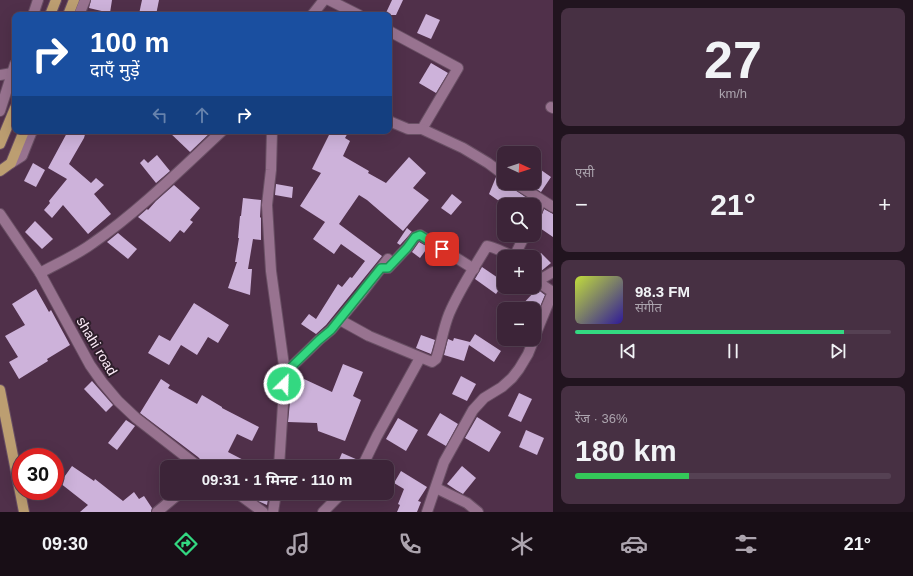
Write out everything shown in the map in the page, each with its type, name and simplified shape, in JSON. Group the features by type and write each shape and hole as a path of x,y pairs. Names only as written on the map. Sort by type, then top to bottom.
{"main road":[{"path":"51,12 56,0"},
{"path":"69,12 74,0"},
{"path":"0,144 12,116"},
{"path":"0,171 11,163 23,134"},
{"path":"0,390 24,512"}],"street":[{"path":"34,12 38,0"},
{"path":"80,12 85,0"},
{"path":"314,12 324,0"},
{"path":"329,0 353,12"},
{"path":"392,33 458,68 422,129"},
{"path":"0,75 12,69"},
{"path":"0,111 12,72"},
{"path":"392,122 408,129 422,129 463,148 497,170"},
{"path":"11,163 22,156 31,134"},
{"path":"40,273 92,244 131,214 219,134"},
{"path":"272,134 271,170 267,206 271,271 285,373 279,460"},
{"path":"525,190 537,198"},
{"path":"541,201 553,208"},
{"name":"shahi road","path":"0,214 40,273 90,365 102,382 118,401 136,418 190,460"},
{"path":"381,268 388,268 415,237 420,235 474,270"},
{"path":"340,320 369,336 432,362 436,359 449,315 467,280 487,246 491,246 497,250"},
{"path":"285,373 331,330 388,259"},
{"path":"541,278 553,272"},
{"path":"541,284 551,291 552,294 541,321"},
{"path":"427,512 444,462 473,410 484,398 502,387 512,378 528,354 531,346"},
{"path":"365,460 420,358"},
{"path":"436,488 467,503 478,512"},
{"path":"157,512 172,500"},
{"path":"247,500 263,512"},
{"path":"273,512 275,500"},
{"path":"323,512 335,500"}],"building":[{"path":"91,0 112,0 110,12 89,8"},
{"path":"142,0 159,0 157,12 139,12"},
{"path":"392,0 403,0 396,15 392,15 392,12 386,12"},
{"path":"426,14 440,20 431,39 417,33"},
{"path":"431,63 448,73 436,93 419,83"},
{"path":"66,134 85,134 69,164 91,183 96,178 104,185 94,194 111,214 88,234 63,205 52,218 44,210 50,203 49,201 67,179 48,168"},
{"path":"171,134 209,134 190,152"},
{"path":"330,134 347,134 345,138 350,141 343,156 386,183 409,157 426,173 413,188 429,200 403,231 359,195 339,224 382,256 326,325 316,334 301,324 309,314 316,319 338,284 342,287 350,277 352,278 365,261 341,244 334,254 313,239 325,222 300,206 321,173 312,169"},
{"path":"157,155 170,171 156,183 140,163 144,159 148,163"},
{"path":"33,163 45,170 36,187 24,181"},
{"path":"541,170 551,177 541,192 538,190 541,190"},
{"path":"496,177 497,190 515,190 527,198 497,198 497,200 489,194"},
{"path":"276,184 293,187 292,198 275,195"},
{"path":"174,185 200,208 190,220 193,222 184,233 180,230 170,242 138,217 147,209 148,210"},
{"path":"452,194 462,202 451,215 441,208"},
{"path":"243,198 261,200 261,240 253,239 248,269 252,269 250,295 228,288 237,262 235,262"},
{"path":"544,209 553,214 553,237 541,229 541,217"},
{"path":"35,221 53,239 42,249 25,232"},
{"path":"407,228 412,232 400,245 397,243"},
{"path":"118,233 137,249 128,259 107,242"},
{"path":"419,242 428,247 420,258 412,252"},
{"path":"541,253 551,263 541,271"},
{"path":"482,267 497,277 497,292 496,294 475,279"},
{"path":"36,289 49,312 51,310 70,345 19,379 9,362 18,357 5,336 25,325 12,304"},
{"path":"541,292 545,295 541,304 541,302 525,302 532,294 541,294"},
{"path":"194,303 229,325 218,343 208,337 197,355 181,345 169,365 148,353 159,335 170,341"},
{"path":"475,334 501,351 494,362 469,345 464,361 444,355 448,339 453,341 454,338 470,342"},
{"path":"421,335 435,340 431,354 416,348"},
{"path":"343,364 363,372 353,396 361,400 345,441 318,431 317,423 288,422 290,402 293,402 304,379 332,392"},
{"path":"461,376 476,384 467,401 452,394"},
{"path":"161,379 170,385 168,388 197,404 202,395 222,408 259,427 252,441 237,434 228,452 243,460 201,460 140,413"},
{"path":"92,381 113,405 106,412 84,389"},
{"path":"519,393 532,399 521,422 508,416"},
{"path":"440,413 458,424 446,446 427,435"},
{"path":"477,417 501,432 489,452 465,438"},
{"path":"398,418 418,430 406,451 386,439"},
{"path":"126,420 135,426 117,450 108,443"},
{"path":"526,430 544,438 537,455 519,447"},
{"path":"342,453 358,460 339,460"},
{"path":"72,466 94,481 95,479 123,501 134,492 139,499 144,496 152,508 151,512 80,512 88,505 64,486 64,477"},
{"path":"462,466 476,478 463,494 447,484"},
{"path":"401,471 427,487 418,501 421,502 417,512 397,512 400,505 398,504 404,489 394,483"},
{"path":"257,500 268,500 267,505"}],"route":[{"path":"284,384 285,373 331,330 381,268 388,268 415,237 420,235 442,249"}]}
